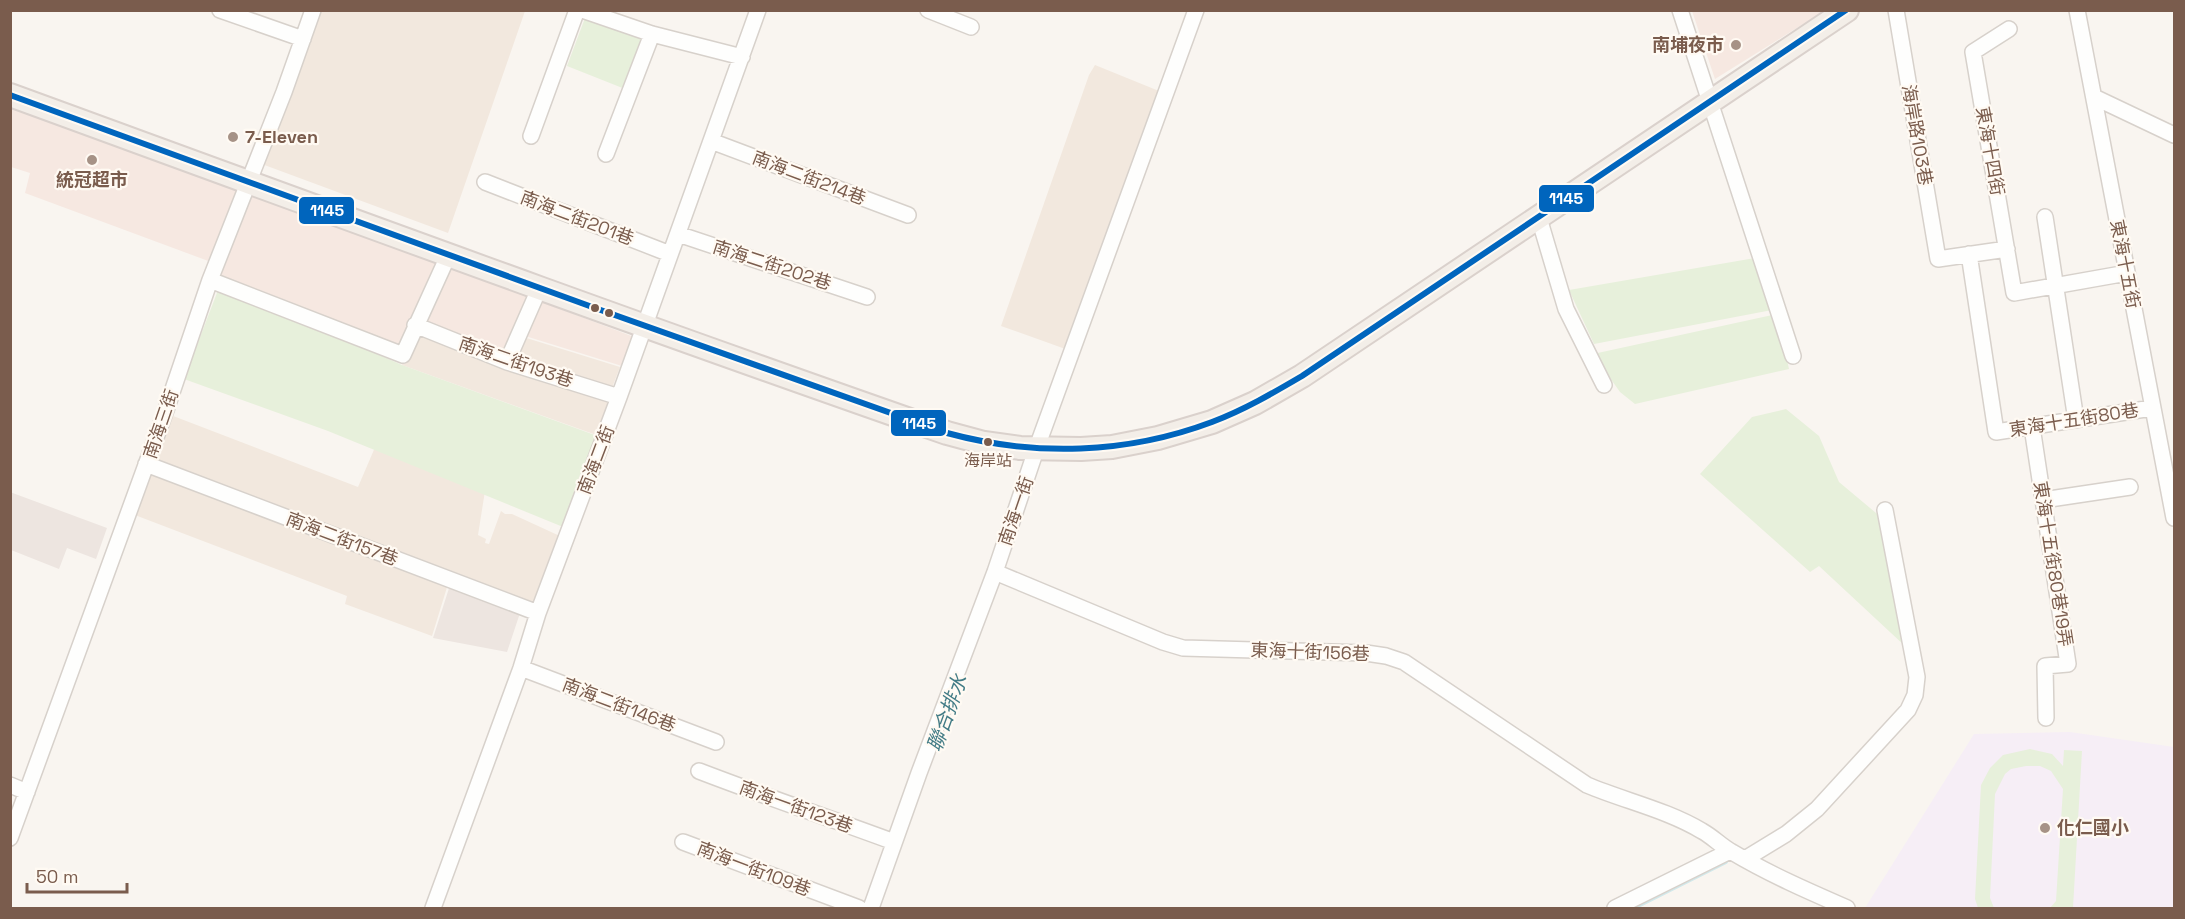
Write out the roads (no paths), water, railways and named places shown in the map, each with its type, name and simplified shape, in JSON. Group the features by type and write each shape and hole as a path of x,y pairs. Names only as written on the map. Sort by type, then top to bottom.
{"main road":[{"path":"10,95 733,359 947,433 984,443 1020,448 1082,449 1112,447 1158,438 1212,422 1255,403 1302,376 1847,10"}],"street":[{"path":"220,10 303,39"},
{"name":"南海三街","path":"10,838 146,464 210,280 313,10"},
{"path":"531,136 580,10 652,34 742,57"},
{"name":"南海二街","path":"433,909 522,668 538,613 619,397 758,10"},
{"path":"928,10 971,27"},
{"name":"南海一街","path":"871,909 1042,447 1196,10"},
{"path":"1680,10 1793,356"},
{"name":"海岸路103巷","path":"1896,10 1938,259 1969,254"},
{"name":"東海十五街","path":"2077,10 2175,518"},
{"name":"東海十四街","path":"2009,29 1973,52 2014,292 2055,285"},
{"path":"606,154 652,34"},
{"path":"2094,97 2175,135"},
{"name":"南海二街214巷","path":"711,141 908,215"},
{"name":"南海二街201巷","path":"485,182 670,254"},
{"path":"2045,217 2076,420"},
{"path":"1539,218 1566,309 1604,385"},
{"name":"南海二街202巷","path":"678,234 867,297"},
{"path":"1969,254 2007,249"},
{"name":"東海十五街80巷","path":"1969,254 1996,432 2152,408"},
{"path":"210,280 403,355 448,256"},
{"path":"2055,285 2127,273"},
{"path":"507,362 539,289"},
{"name":"南海二街193巷","path":"415,325 507,362 619,397"},
{"name":"東海十五街80巷19弄","path":"2032,427 2068,664 2045,666 2046,718"},
{"name":"南海二街157巷","path":"146,464 538,613"},
{"path":"2043,500 2130,487"},
{"path":"1745,859 1786,834 1817,809 1908,710 1915,695 1917,677 1885,510"},
{"name":"東海十街156巷","path":"995,572 1163,642 1183,648 1366,653 1404,662 1587,785 1665,813 1703,831 1730,851 1772,875 1847,909"},
{"name":"南海二街146巷","path":"522,668 716,742"},
{"name":"南海一街123巷","path":"699,771 894,842"},
{"path":"10,785 27,792"},
{"name":"南海一街109巷","path":"683,842 859,909"},
{"path":"1615,909 1730,851"}],"waterway":[{"path":"1634,908 1726,862"}],"place":[{"name":"南埔夜市","path":"1736,45"},
{"name":"7-Eleven","path":"233,137"},
{"name":"統冠超市","path":"92,160"},
{"name":"海岸站","path":"988,442"},
{"name":"化仁國小","path":"2045,828"}],"water label":[{"name":"聯合排水","path":"947,713"}]}
